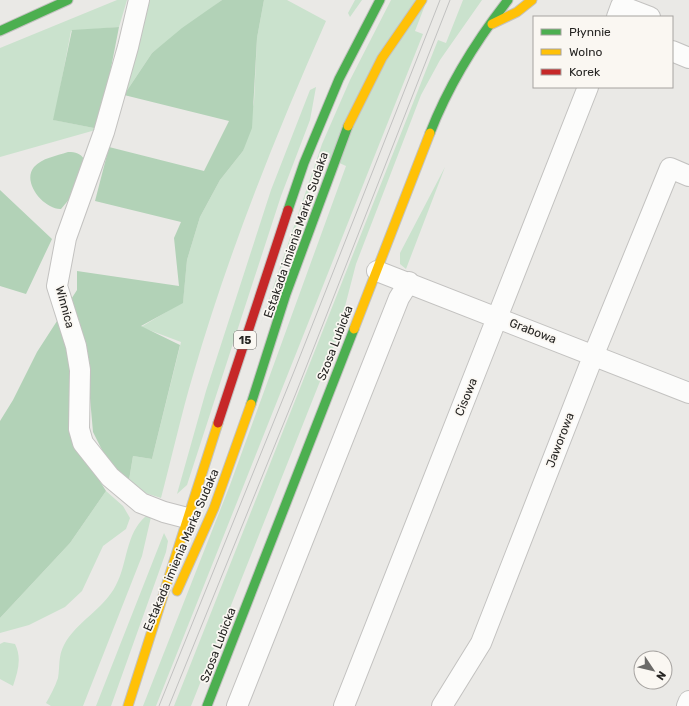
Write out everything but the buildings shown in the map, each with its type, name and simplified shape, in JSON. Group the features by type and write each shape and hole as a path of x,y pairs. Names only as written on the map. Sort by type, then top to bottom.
{"main road":[{"path":"0,31 68,0"},
{"name":"15","path":"128,706 187,518 304,163 340,79 380,0"},
{"name":"Estakada imienia Marka Sudaka","path":"134,689 214,508 319,202 345,131 363,93 393,40 422,0"},
{"name":"Szosa Lubicka","path":"207,706 443,100 487,26 508,0"},
{"path":"487,26 517,12 532,0"}],"street":[{"name":"Winnica","path":"139,0 128,47 104,132 66,238 57,286 76,346 80,370 80,429 83,443 110,477 140,502 164,512 187,518"},
{"path":"619,12 644,16"},
{"path":"673,51 689,58"},
{"name":"Cisowa","path":"344,706 588,88"},
{"name":"Jaworowa","path":"442,706 481,643 594,354 670,168 689,176"},
{"name":"Grabowa","path":"376,271 409,282 498,318 594,354 689,393"},
{"path":"237,706 399,298 409,282"},
{"path":"687,706 689,701"}],"green space":[{"path":"117,0 127,0 119,27 71,31 54,120 99,129 0,157 0,48"},
{"path":"145,0 222,0 152,53 124,95"},
{"path":"222,0 264,0 257,38 252,128 243,151 220,180 200,217 187,260 183,303 141,326 180,345 152,459 133,456 129,480 108,462 93,432 86,353 69,358 71,434 106,491 70,543 0,618 0,421 13,400 37,352 77,290 77,271 179,286 174,238 181,222 95,201 109,147 204,171 229,121 124,95 152,53 182,28"},
{"path":"264,0 287,0 326,21 271,152 221,285 189,390 161,498 145,493 129,480 133,456 152,459 181,342 141,327 183,302 187,260 200,217 220,180 243,151 254,102 257,38"},
{"path":"355,0 362,0 350,17 348,13"},
{"path":"391,0 427,0 415,31 423,34 156,706 143,706 230,485 346,166 322,155 260,326 322,144 350,80"},
{"path":"463,0 482,0 440,60 421,95 356,264 336,341 191,706 174,706 438,40 446,43"},
{"path":"119,27 99,129 53,120 72,30"},
{"path":"316,87 310,120 281,196 187,485 177,494 206,391 271,190 310,90"},
{"path":"68,152 78,153 85,160 71,197 61,209 55,208 48,205 37,194 30,180 31,173 34,167 41,161"},
{"path":"445,167 406,269 400,264 400,253"},
{"path":"0,190 52,239 26,294 0,286"},
{"path":"106,491 123,506 130,518 126,529 103,546 82,591 65,607 29,625 0,633 0,618 70,543"},
{"path":"146,516 151,517 142,556 83,706 51,706 46,703 58,678 60,657 64,645 76,629 111,594 120,576 134,531"},
{"path":"164,533 168,541 166,552 111,706 96,706"},
{"path":"4,642 15,644 17,649 19,659 18,670 13,686 0,679 0,644"}],"tram line":[{"path":"159,706 295,369 440,0"},
{"path":"169,706 296,393 450,0"}],"traffic: fast":[{"path":"0,31 68,0"},
{"path":"288,210 304,163 339,79 380,0"},
{"path":"430,133 437,115 464,64 474,47 508,0"},
{"path":"251,404 286,294 348,126"},
{"path":"207,706 354,329"}],"traffic: slow":[{"path":"348,126 382,58 422,0"},
{"path":"492,24 517,12 532,0"},
{"path":"354,329 430,133"},
{"path":"177,591 214,508 251,404"},
{"path":"128,706 218,423"}],"traffic: jam":[{"path":"218,423 288,210"}]}
